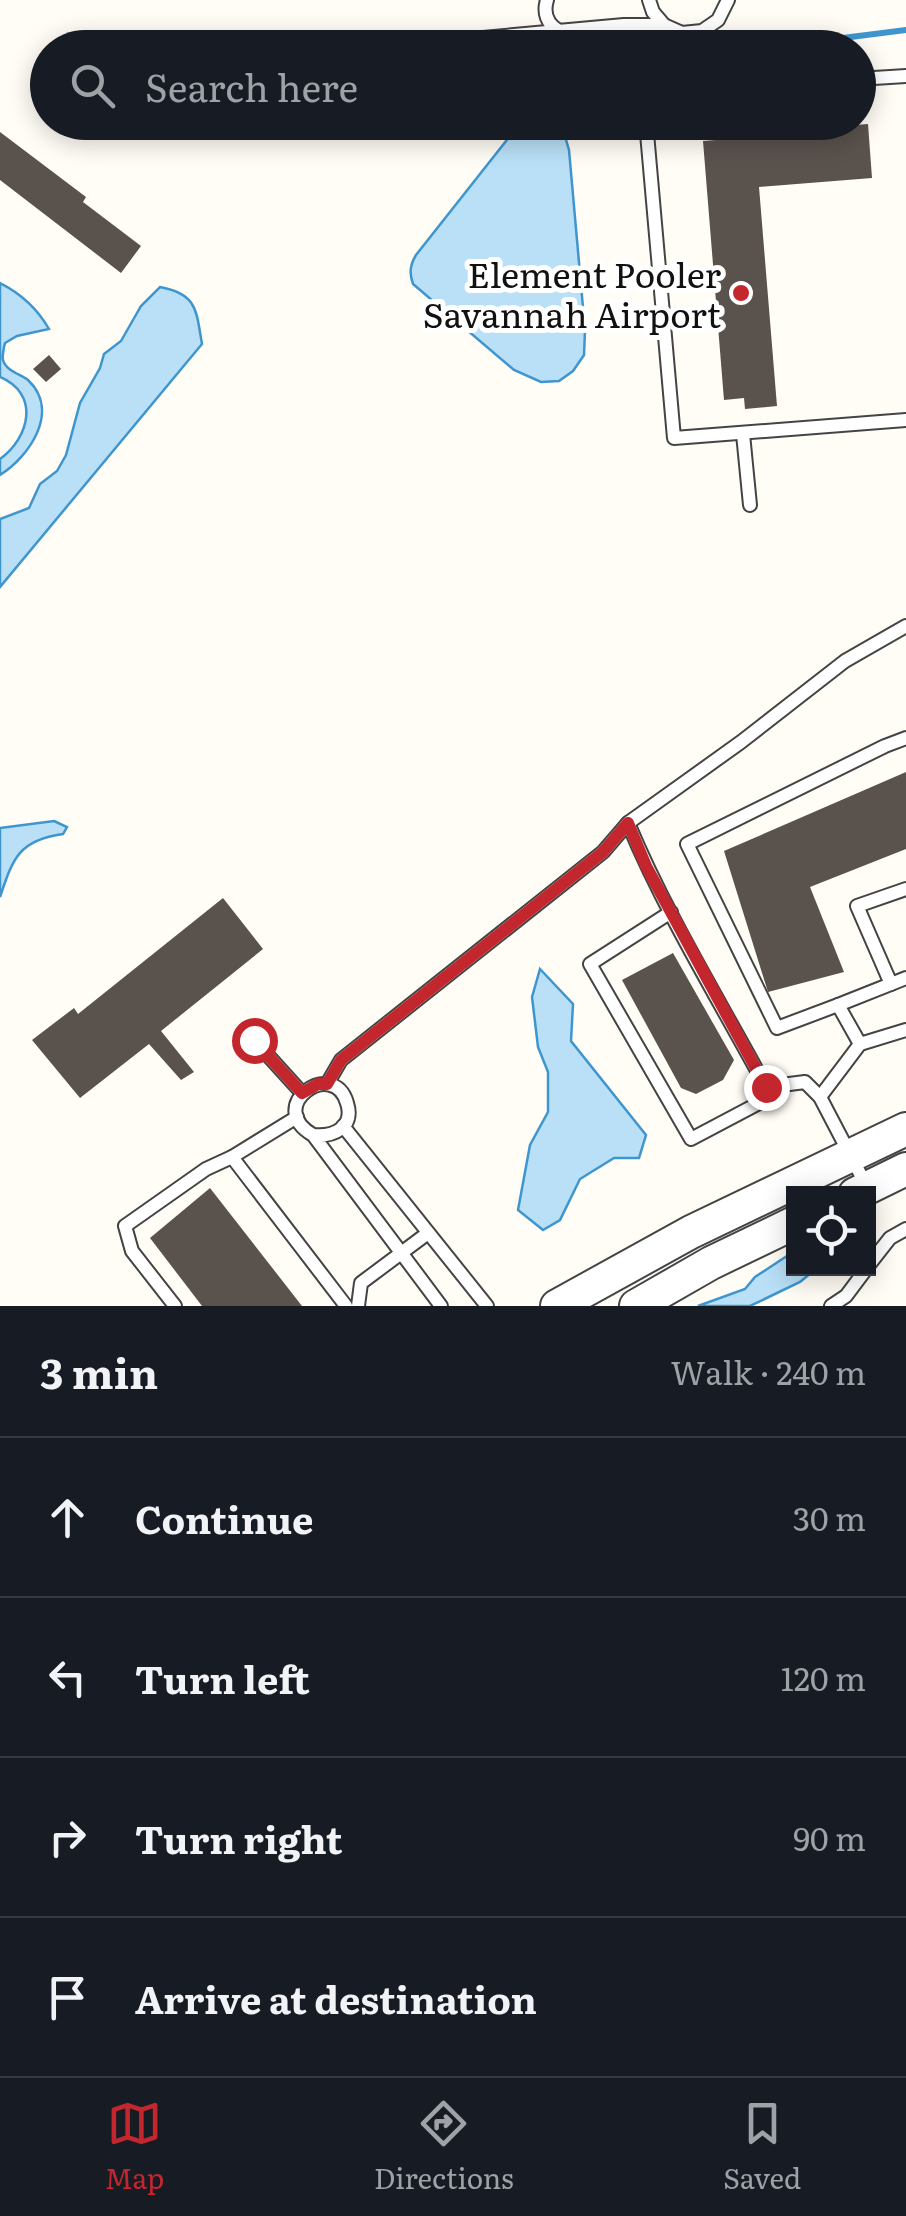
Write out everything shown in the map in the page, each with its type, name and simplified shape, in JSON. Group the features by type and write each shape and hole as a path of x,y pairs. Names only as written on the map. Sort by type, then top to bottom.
{"street":[{"path":"556,1306 692,1232 906,1129"},
{"path":"870,1186 906,1169"},
{"path":"636,1306 711,1262 786,1227"}],"lane":[{"path":"548,0 546,16 557,30"},
{"path":"649,0 652,12 675,30"},
{"path":"703,30 718,20 728,0"},
{"path":"570,30 664,25"},
{"path":"876,78 906,76"},
{"path":"648,140 674,438 906,420"},
{"path":"744,434 750,505"},
{"path":"327,1084 341,1060 603,852 628,823 845,661 906,626"},
{"path":"906,738 686,844 776,1028 906,978"},
{"path":"628,823 646,866 671,912 766,1087 761,1102 691,1139 590,964 671,912"},
{"path":"891,984 857,906 906,890"},
{"path":"838,1005 860,1044"},
{"path":"820,1097 860,1044 906,1030"},
{"path":"254,1040 302,1093"},
{"path":"766,1087 805,1082 820,1097 860,1186"},
{"path":"313,1135 330,1135 344,1126 348,1118 347,1100 327,1084 318,1084 302,1093 296,1108 300,1124 313,1135 441,1306"},
{"path":"174,1306 132,1251 125,1226 206,1170 297,1116"},
{"path":"344,1126 487,1306"},
{"path":"232,1157 346,1306"},
{"path":"876,1256 890,1238 906,1229"},
{"path":"358,1306 360,1284 428,1234"},
{"path":"831,1306 846,1296 861,1276"}],"water":[{"path":"507,140 566,140 585,330 584,355 573,371 559,381 541,382 514,370 413,284 411,266"},
{"path":"0,283 28,302 49,329 17,336 5,343 5,364 28,380 42,405 41,419 30,445 0,475 0,459 18,439 26,416 21,394 0,377"},
{"path":"160,287 188,299 196,313 202,344 0,587 0,519 29,508 40,484 57,471 66,455 80,403 104,354 121,341 141,306"},
{"path":"54,821 67,827 63,834 36,841 20,853 0,897 0,828"},
{"path":"540,969 573,1004 571,1041 646,1135 639,1158 614,1158 580,1179 560,1220 543,1230 518,1210 530,1145 548,1112 548,1072 538,1047 532,997"},
{"path":"786,1257 786,1276 807,1276 750,1306 698,1306 745,1289 755,1277"}],"building":[{"path":"0,132 86,197 83,202 141,246 121,273 0,180"},
{"name":"Element Pooler Savannah Airport","path":"869,140 872,178 759,187 777,406 745,409 744,398 724,400 703,141"},
{"path":"49,355 61,369 46,382 33,369"},
{"path":"906,772 906,849 810,887 844,972 768,992 724,851"},
{"path":"223,898 263,949 161,1031 194,1072 181,1080 149,1044 80,1098 32,1040 74,1008 78,1014"},
{"path":"673,953 734,1060 723,1080 696,1094 681,1088 622,980"},
{"path":"210,1188 302,1306 202,1306 150,1238"}],"waterway":[{"path":"876,34 906,30"}],"place":[{"name":"Element Pooler Savannah Airport","path":"741,293"}],"route":[{"path":"254,1040 302,1093 318,1084 327,1084 341,1060 603,852 628,823 646,866 766,1087"}]}
